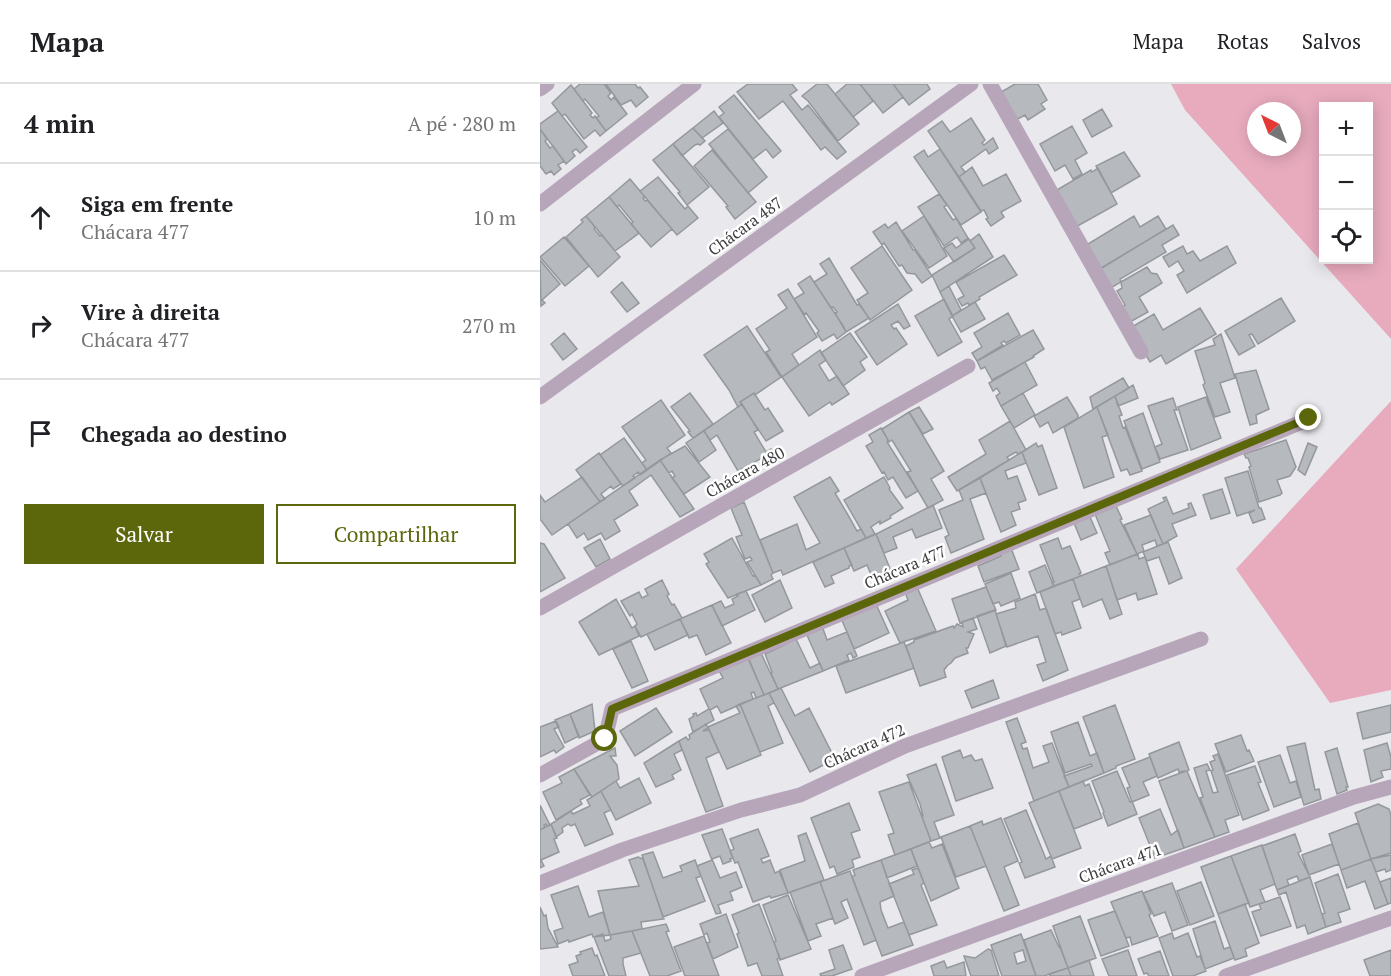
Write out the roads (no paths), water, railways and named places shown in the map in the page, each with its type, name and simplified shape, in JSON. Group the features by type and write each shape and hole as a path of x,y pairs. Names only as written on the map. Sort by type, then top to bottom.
{"street":[{"path":"540,89 547,84"},
{"path":"540,204 694,84"},
{"name":"Chácara 487","path":"540,397 971,84"},
{"path":"990,84 1141,352"},
{"name":"Chácara 480","path":"540,608 968,366"},
{"name":"Chácara 477","path":"540,775 605,739 612,709 1309,418"},
{"name":"Chácara 472","path":"540,882 622,850 741,810 800,795 905,746 1201,639"},
{"name":"Chácara 471","path":"862,976 1354,797 1391,787"},
{"path":"1226,976 1391,918"}]}
